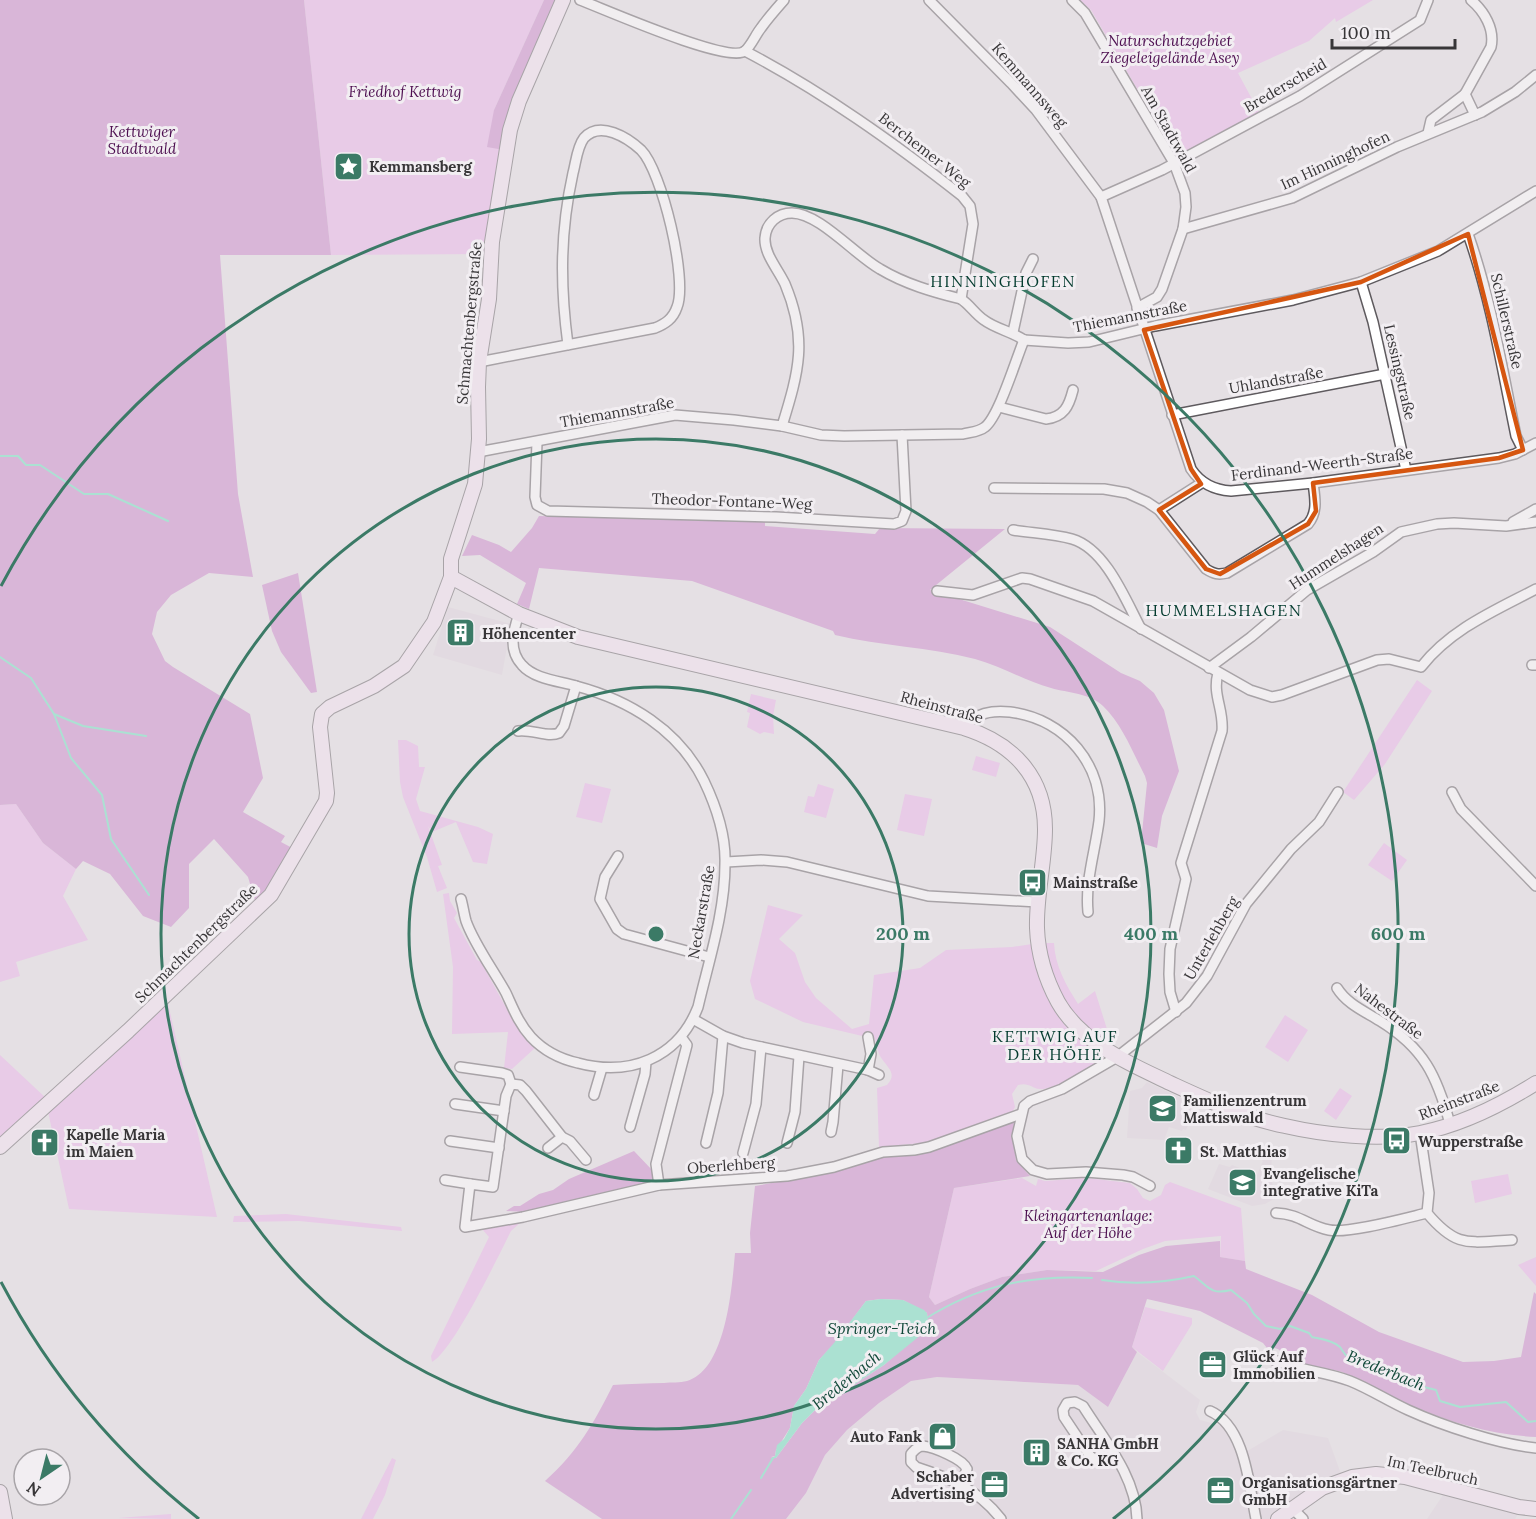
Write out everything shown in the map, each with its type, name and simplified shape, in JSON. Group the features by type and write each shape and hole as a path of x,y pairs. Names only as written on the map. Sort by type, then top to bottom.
{"street":[{"name":"Schmachtenbergstraße","path":"0,1147 128,1031 277,887 326,801 320,727 322,714 330,707 374,686 404,666 434,622 452,577 451,559 476,484 480,362 489,299 492,242 510,130 519,101 563,0"},
{"path":"580,0 664,33 718,51 738,53 745,51 784,0"},
{"name":"Kemmannsweg","path":"929,0 1036,110 1101,197 1144,330"},
{"name":"Am Stadtwald","path":"1072,0 1085,13 1174,163 1185,193 1183,229 1162,289 1157,297 1137,308"},
{"name":"Brederscheid","path":"1174,163 1300,96 1369,53 1420,20 1428,0"},
{"path":"1470,0 1484,14 1493,39 1465,94 1475,114"},
{"name":"Berchemer Weg","path":"745,51 812,88 873,128 962,196 970,206 973,224 961,299"},
{"name":"Im Hinninghofen","path":"1183,229 1292,198 1428,133 1475,114 1515,92 1536,75"},
{"name":"Im Hinninghofen","path":"1428,133 1431,120 1465,94"},
{"path":"480,362 568,345 655,328 665,324 673,317 680,296 678,264 662,194 643,152 617,134 602,130 593,132 584,138 579,148 569,191 561,260 562,303 568,345"},
{"path":"1101,197 1174,163"},
{"name":"Thiemannstraße","path":"478,453 675,415 782,426 821,435 963,434 977,431 985,427 999,406 1024,340 1068,344 1089,342 1293,300 1361,282 1438,251 1536,192"},
{"path":"782,426 795,385 800,359 795,309 784,281 766,248 767,228 778,216 795,213 807,216 880,269 925,289 961,299 970,305 982,319 995,327 1013,332 1024,340"},
{"name":"Schillerstraße","path":"1468,234 1490,311 1516,435 1523,450"},
{"path":"1013,332 1026,273 1033,259"},
{"name":"Lessingstraße","path":"1361,282 1373,322 1406,470"},
{"path":"1144,330 1191,469 1203,482 1159,510"},
{"name":"Uhlandstraße","path":"1172,415 1385,374"},
{"path":"999,406 1046,419 1052,418 1061,415 1068,407 1073,390"},
{"name":"Theodor-Fontane-Weg","path":"537,442 535,497 537,505 548,511 776,517 894,524 902,521 906,511 902,435"},
{"name":"Ferdinand-Weerth-Straße","path":"1203,482 1219,490 1231,491 1313,483 1499,458 1515,454 1536,443"},
{"path":"994,488 1104,489 1127,493 1159,510 1206,569 1220,574 1227,573 1308,524 1314,518 1316,511 1313,483"},
{"path":"1506,526 1536,509"},
{"name":"Hummelshagen","path":"1209,668 1251,637 1307,590 1373,552 1401,532 1431,525 1454,523 1506,526 1536,522"},
{"path":"1013,530 1072,539 1087,547 1106,565 1141,629"},
{"name":"Rheinstraße","path":"452,577 519,614 578,637 964,728 992,738 1012,752 1029,772 1038,790 1045,813 1038,902 1038,936 1042,967 1054,995 1068,1016 1083,1031 1117,1057 1211,1101 1282,1126 1350,1135 1420,1133 1450,1124 1507,1101 1536,1083"},
{"path":"937,591 973,595 1022,578 1030,579 1093,601 1218,673 1250,690 1272,697 1377,660 1389,659 1421,666 1442,644 1466,626 1536,589"},
{"name":"Neckarstraße","path":"461,898 466,922 514,1012 531,1037 556,1056 602,1068 616,1068 646,1062 669,1048 681,1037 693,1019 720,911 726,862 722,832 702,777 681,746 665,730 635,709 603,694 534,674 520,664 515,656 512,639 519,614"},
{"path":"1176,1012 1170,992 1170,950 1186,879 1181,864 1222,731 1215,684 1218,673"},
{"path":"518,731 534,731 550,735 559,733 564,726 576,686"},
{"path":"964,728 968,721 976,716 1005,712 1023,714 1038,718 1055,728 1072,740 1083,753 1097,786 1099,804 1086,893 1088,912"},
{"name":"Unterlehberg","path":"1117,1057 1176,1012 1197,991 1208,976 1246,904 1291,849 1319,822 1338,792"},
{"path":"1452,792 1461,809 1536,886"},
{"path":"618,856 605,877 600,899 617,929 624,934 709,957"},
{"path":"726,862 761,860 787,862 904,891 947,898 1038,902"},
{"name":"Nahestraße","path":"1337,988 1351,1003 1395,1030 1420,1054 1430,1067 1438,1084 1450,1124"},
{"path":"693,1019 723,1036 799,1056 868,1070 879,1075"},
{"path":"705,1143 718,1093 723,1036"},
{"path":"659,1185 656,1164 687,1044 681,1037"},
{"path":"868,1037 871,1054 868,1070"},
{"path":"743,1153 756,1104 761,1047"},
{"path":"787,1143 795,1112 799,1056"},
{"path":"1117,1057 1062,1089 1027,1098 1017,1136 1019,1149 1022,1159 1033,1170 1047,1174 1086,1172 1133,1177 1150,1186"},
{"path":"630,1127 645,1074 646,1062"},
{"path":"831,1132 838,1065"},
{"path":"445,1180 493,1187 506,1096 511,1084 508,1075 460,1067"},
{"path":"594,1095 602,1068"},
{"path":"511,1084 520,1085 526,1090 562,1137 570,1141 586,1160"},
{"path":"455,1104 504,1111"},
{"name":"Oberlehberg","path":"470,1184 465,1227 523,1217 659,1185 814,1172 867,1155 929,1147 1021,1114"},
{"path":"1420,1133 1429,1193 1427,1213 1448,1236 1460,1240 1471,1242 1512,1240"},
{"path":"548,1148 562,1137"},
{"path":"450,1141 499,1149"},
{"path":"1276,1213 1295,1215 1318,1227 1332,1231 1427,1213"},
{"path":"1274,1360 1294,1368 1322,1372 1349,1380 1406,1409 1452,1426 1518,1446 1536,1448"},
{"path":"1115,1457 1096,1460 1090,1456 1064,1417 1067,1403 1075,1402 1083,1406 1115,1457 1132,1488 1137,1519"},
{"path":"1210,1411 1221,1416 1229,1425 1242,1451 1257,1519"},
{"path":"961,1484 967,1469 964,1463 957,1458 923,1446 916,1448 911,1454 911,1462 916,1467 961,1484 991,1505 1001,1519"},
{"name":"Im Teelbruch","path":"1278,1519 1322,1488 1353,1477 1376,1474 1405,1477 1519,1507 1536,1509"},
{"path":"0,1492 6,1519"},
{"path":"1293,1509 1303,1519"}],"highlighted area":[{"path":"1468,234 1523,450 1499,458 1313,483 1316,511 1308,524 1220,574 1206,569 1159,510 1201,484 1191,469 1144,330 1361,282"}],"shaded area":[{"name":"Höhencenter","path":"448,607 511,624 502,675 433,655"},
{"name":"Familienzentrum Mattiswald","path":"1147,1082 1196,1105 1186,1130 1169,1127 1164,1140 1127,1138 1130,1091 1142,1088"},
{"name":"Evangelische integrative KiTa","path":"1263,1151 1272,1155 1274,1199 1265,1204 1252,1206 1208,1189 1219,1164 1230,1167 1232,1165 1257,1175 1263,1161 1260,1159"},
{"path":"1137,1352 1200,1400 1196,1412 1200,1420 1223,1426 1237,1457 1283,1430 1328,1438 1341,1474 1281,1511 1292,1519 786,1519 806,1493 825,1455 847,1430 879,1403 911,1381 937,1377 1078,1385 1108,1407"},
{"path":"1443,1495 1518,1514 1515,1519 1427,1519"}],"green space":[{"name":"Kettwiger Stadtwald","path":"0,0 304,0 331,255 220,255 238,494 253,577 209,573 171,595 157,612 152,634 165,661 250,714 263,778 243,812 285,836 281,842 296,850 256,904 248,877 214,839 189,864 189,908 171,927 143,916 110,874 83,861 76,869 43,843 16,804 0,805"},
{"name":"Friedhof Kettwig","path":"304,0 544,0 494,110 504,150 487,254 331,255"},
{"path":"544,0 561,0 504,150 487,147 494,110"},
{"name":"Naturschutzgebiet Ziegeleigelände Asey","path":"1080,0 1373,0 1336,22 1335,18 1309,41 1238,73 1259,112 1177,157 1091,10"},
{"path":"539,516 765,522 765,526 875,534 880,528 1005,529 930,590 1050,627 1121,673 1140,681 1154,693 1164,710 1179,771 1162,816 1157,848 1141,843 1147,783 1145,776 1116,721 1103,706 1092,698 1041,685 975,659 835,635 833,631 692,581 539,568 529,609 517,604 526,583 480,555 462,556 472,535 511,552 532,528"},
{"path":"298,573 317,692 311,693 281,652 272,631 262,585"},
{"path":"1417,680 1432,691 1385,764 1354,800 1343,792"},
{"path":"751,694 776,700 773,716 774,734 764,732 760,734 747,727 750,713 747,712"},
{"path":"398,740 406,740 418,746 419,767 425,767 416,799 420,811 478,827 493,834 487,864 473,862 456,822 432,832 428,826 442,865 438,866 447,888 437,892 427,857 403,797"},
{"path":"976,756 1000,763 996,777 972,770"},
{"path":"585,783 611,789 602,823 576,817"},
{"path":"818,784 834,789 826,818 804,812 808,796 814,797"},
{"path":"905,794 932,799 924,836 897,830"},
{"path":"16,804 43,843 76,869 63,896 88,940 16,962 20,976 0,982 0,805"},
{"path":"1384,843 1407,860 1392,881 1368,865"},
{"path":"449,893 450,901 457,913 454,918 477,960 481,962 515,1024 536,1047 512,1069 504,1068 508,1032 452,1034 453,967 443,894"},
{"path":"768,905 803,915 779,939 795,953 805,982 816,998 852,1029 869,1024 874,975 920,968 946,950 1032,944 1039,974 1055,1011 1065,1025 1096,1053 1097,1061 1079,1075 1052,1087 1040,1089 1018,1085 1012,1094 1015,1107 1011,1114 932,1142 879,1147 877,1088 887,1085 892,1075 880,1055 875,1039 803,1022 755,999 750,981"},
{"path":"1045,943 1054,943 1059,967 1078,1004 1095,991 1112,1045 1085,1028 1076,1018 1056,982"},
{"path":"167,999 217,1217 69,1209 47,1107"},
{"path":"1285,1015 1308,1030 1288,1062 1265,1047"},
{"path":"0,1055 48,1100 0,1139"},
{"path":"1340,1088 1352,1096 1336,1120 1324,1111"},
{"path":"1014,1121 1013,1140 1016,1160 1030,1176 954,1188 929,1297 935,1305 1002,1277 1047,1270 1103,1272 1139,1255 1166,1246 1220,1241 1220,1257 1245,1261 1246,1269 1312,1295 1379,1332 1463,1362 1521,1357 1534,1292 1536,1294 1536,1437 1488,1431 1442,1418 1342,1372 1292,1363 1280,1350 1267,1348 1263,1343 1200,1311 1147,1299 1132,1347 1137,1352 1108,1407 1078,1385 937,1377 911,1381 879,1403 847,1430 825,1455 806,1493 786,1519 602,1519 545,1481 567,1459 584,1437 613,1385 681,1382 700,1374 711,1361 719,1345 729,1306 735,1253 751,1253 750,1233 755,1186 816,1175","holes":["903,1300 927,1313 928,1326 884,1365 829,1398 824,1406 815,1410 802,1423 776,1458 771,1457 775,1456 776,1450 790,1428 794,1406 806,1389 819,1360 866,1301"]},
{"path":"634,1151 653,1171 655,1182 524,1212 506,1211 514,1206 520,1206 539,1194 553,1190 569,1179"},
{"path":"1508,1174 1512,1194 1475,1203 1471,1181"},
{"name":"Kleingartenanlage: Auf der Höhe","path":"1022,1178 1036,1186 1038,1179 1045,1181 1087,1178 1130,1183 1143,1198 1150,1201 1161,1195 1165,1185 1170,1182 1241,1208 1245,1261 1220,1257 1221,1236 1165,1241 1096,1271 1047,1270 1002,1277 935,1305 929,1297 954,1188"},
{"path":"286,1214 401,1227 402,1231 299,1221 233,1222 234,1216"},
{"path":"520,1223 511,1231 463,1323 441,1354 432,1362 431,1356 489,1237 482,1229"},
{"path":"1536,1257 1536,1286 1518,1265"},
{"path":"1145,1307 1192,1318 1192,1324 1163,1371 1132,1347"},
{"path":"392,1458 396,1460 385,1495 373,1519 361,1519"},
{"path":"171,1514 171,1519 118,1518"}],"water":[{"name":"Springer-Teich","path":"903,1300 924,1310 927,1313 928,1326 922,1334 884,1365 829,1398 825,1406 815,1410 802,1423 776,1458 770,1459 775,1456 777,1445 784,1439 790,1428 794,1406 806,1389 819,1360 866,1301"}],"waterway":[{"path":"0,456 18,456 26,465 40,465 84,494 108,494 168,521"},
{"path":"0,657 31,678 54,714 71,758 102,795 111,839 149,895"},
{"path":"54,714 83,726 146,736"},
{"name":"Brederbach","path":"1102,1280 1148,1283 1194,1276 1214,1291 1231,1290 1247,1303 1266,1326 1280,1329 1290,1326 1309,1333 1312,1337 1334,1343 1349,1358 1396,1374 1409,1383 1422,1384 1424,1387 1436,1390 1440,1401 1460,1407 1506,1402 1528,1422 1536,1421"},
{"name":"Brederbach","path":"925,1319 965,1298 1005,1285 1047,1278 1092,1278"},
{"name":"Brederbach","path":"761,1478 773,1458"},
{"name":"Brederbach","path":"731,1519 751,1490"}],"place":[{"name":"Kemmansberg","path":"348,166"},
{"name":"Höhencenter","path":"461,633"},
{"name":"Mainstraße","path":"1032,882"},
{"name":"Familienzentrum Mattiswald","path":"1162,1109"},
{"name":"Wupperstraße","path":"1397,1141"},
{"name":"Kapelle Maria im Maien","path":"45,1143"},
{"name":"St. Matthias","path":"1179,1151"},
{"name":"Evangelische integrative KiTa","path":"1242,1182"},
{"name":"Glück Auf Immobilien","path":"1212,1365"},
{"name":"Auto Fank","path":"943,1436"},
{"name":"SANHA GmbH & Co. KG","path":"1036,1452"},
{"name":"Schaber Advertising","path":"995,1485"},
{"name":"Organisationsgärtner GmbH","path":"1221,1491"}],"district":[{"name":"HINNINGHOFEN","path":"1003,281"},
{"name":"HUMMELSHAGEN","path":"1224,610"},
{"name":"KETTWIG AUF DER HÖHE","path":"1055,1045"}]}
